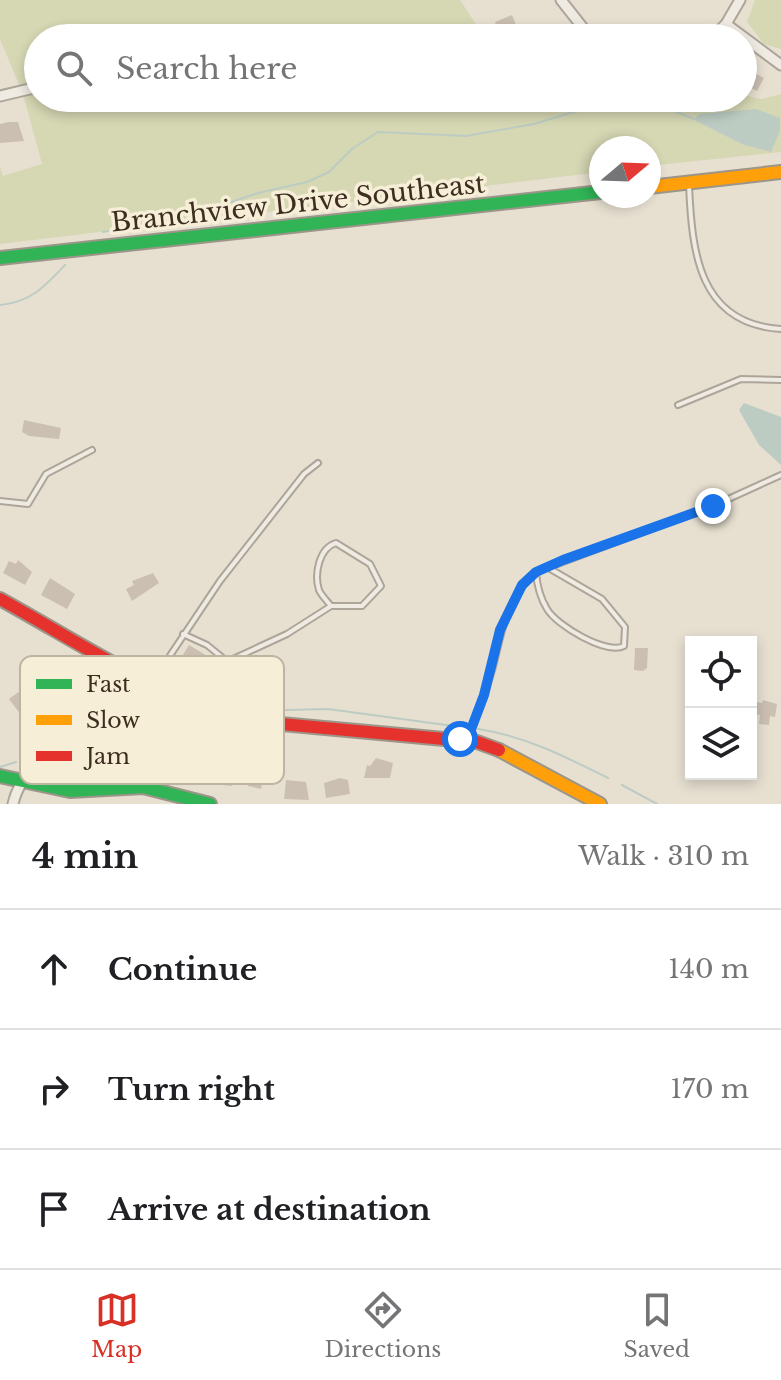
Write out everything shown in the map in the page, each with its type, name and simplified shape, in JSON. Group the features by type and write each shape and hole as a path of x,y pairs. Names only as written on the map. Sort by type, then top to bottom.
{"street":[{"path":"561,0 580,24"},
{"path":"726,24 740,0"},
{"path":"757,47 781,65"},
{"path":"0,96 24,90"},
{"path":"661,185 781,172"},
{"name":"Branchview Drive Southeast","path":"0,258 589,193"},
{"path":"0,599 103,656"},
{"path":"284,725 467,740 496,748 600,804"},
{"path":"0,776 20,779"},
{"path":"13,804 20,782"},
{"path":"41,784 70,791 143,787 210,804"}],"lane":[{"path":"688,182 696,254 716,301 736,320 756,328 781,329"},
{"path":"678,405 741,379 781,380"},
{"path":"0,501 28,504 46,474 92,450"},
{"path":"164,656 304,474 318,463"},
{"path":"467,740 484,695 509,607 522,585 536,572 713,506 781,475"},
{"path":"237,656 287,634 331,606 362,606 381,586 370,564 336,543 326,548 319,563 319,590 331,606"},
{"path":"536,572 547,609 562,625 607,649 624,646 625,627 610,607 547,567"},
{"path":"183,634 207,645 220,656"}],"green space":[{"path":"0,0 460,0 476,24 24,24 24,98 0,39"},
{"path":"755,0 781,0 781,49 764,44 757,35 757,24 747,22"},
{"path":"781,94 781,152 661,165 661,136 589,136 589,173 0,244 0,167 3,176 42,164 28,112 757,112 757,98"}],"shaded area":[{"path":"757,109 780,118 780,131 771,152 742,144 694,120 699,114 757,112"},
{"path":"744,403 781,417 781,465 759,445 739,410"}],"building":[{"path":"512,15 516,24 496,24"},
{"path":"757,74 764,78 757,91"},
{"path":"18,122 24,141 0,143 0,124"},
{"path":"24,420 61,428 59,439 29,436 22,432"},
{"path":"18,560 32,572 25,585 3,573 9,561 16,564"},
{"path":"153,573 159,583 132,601 126,589 134,585 132,581"},
{"path":"50,578 75,594 67,609 41,595"},
{"path":"189,645 207,656 182,656"},
{"path":"635,648 648,648 647,668 643,671 634,670"},
{"path":"20,691 20,714 9,699"},
{"path":"763,700 777,704 775,717 770,716 769,725 759,724 757,702 762,703"},
{"path":"376,758 393,763 390,778 364,778 367,765 370,766"},
{"path":"340,778 348,780 350,794 326,798 324,783"},
{"path":"286,780 306,782 309,800 284,799"},
{"path":"248,784 262,784 261,789"}],"waterway":[{"path":"103,232 211,209 258,193 307,182 329,172 352,149 378,132 466,136 534,124 573,112"},
{"path":"677,112 694,119"},
{"path":"0,305 29,297 65,265"},
{"path":"284,710 328,709 468,728"},
{"path":"478,729 529,742 608,778"},
{"path":"0,767 16,762"},
{"path":"622,785 657,804"}],"traffic: fast":[{"path":"0,258 589,193"},
{"path":"0,776 20,780"},
{"path":"37,784 70,791 143,787 210,804"}],"traffic: slow":[{"path":"661,186 781,172"},
{"path":"499,750 600,804"}],"traffic: jam":[{"path":"0,599 100,656"},
{"path":"284,724 477,742 499,750"}],"route":[{"path":"460,739 467,740 484,695 509,607 522,585 536,572 713,506"}]}
